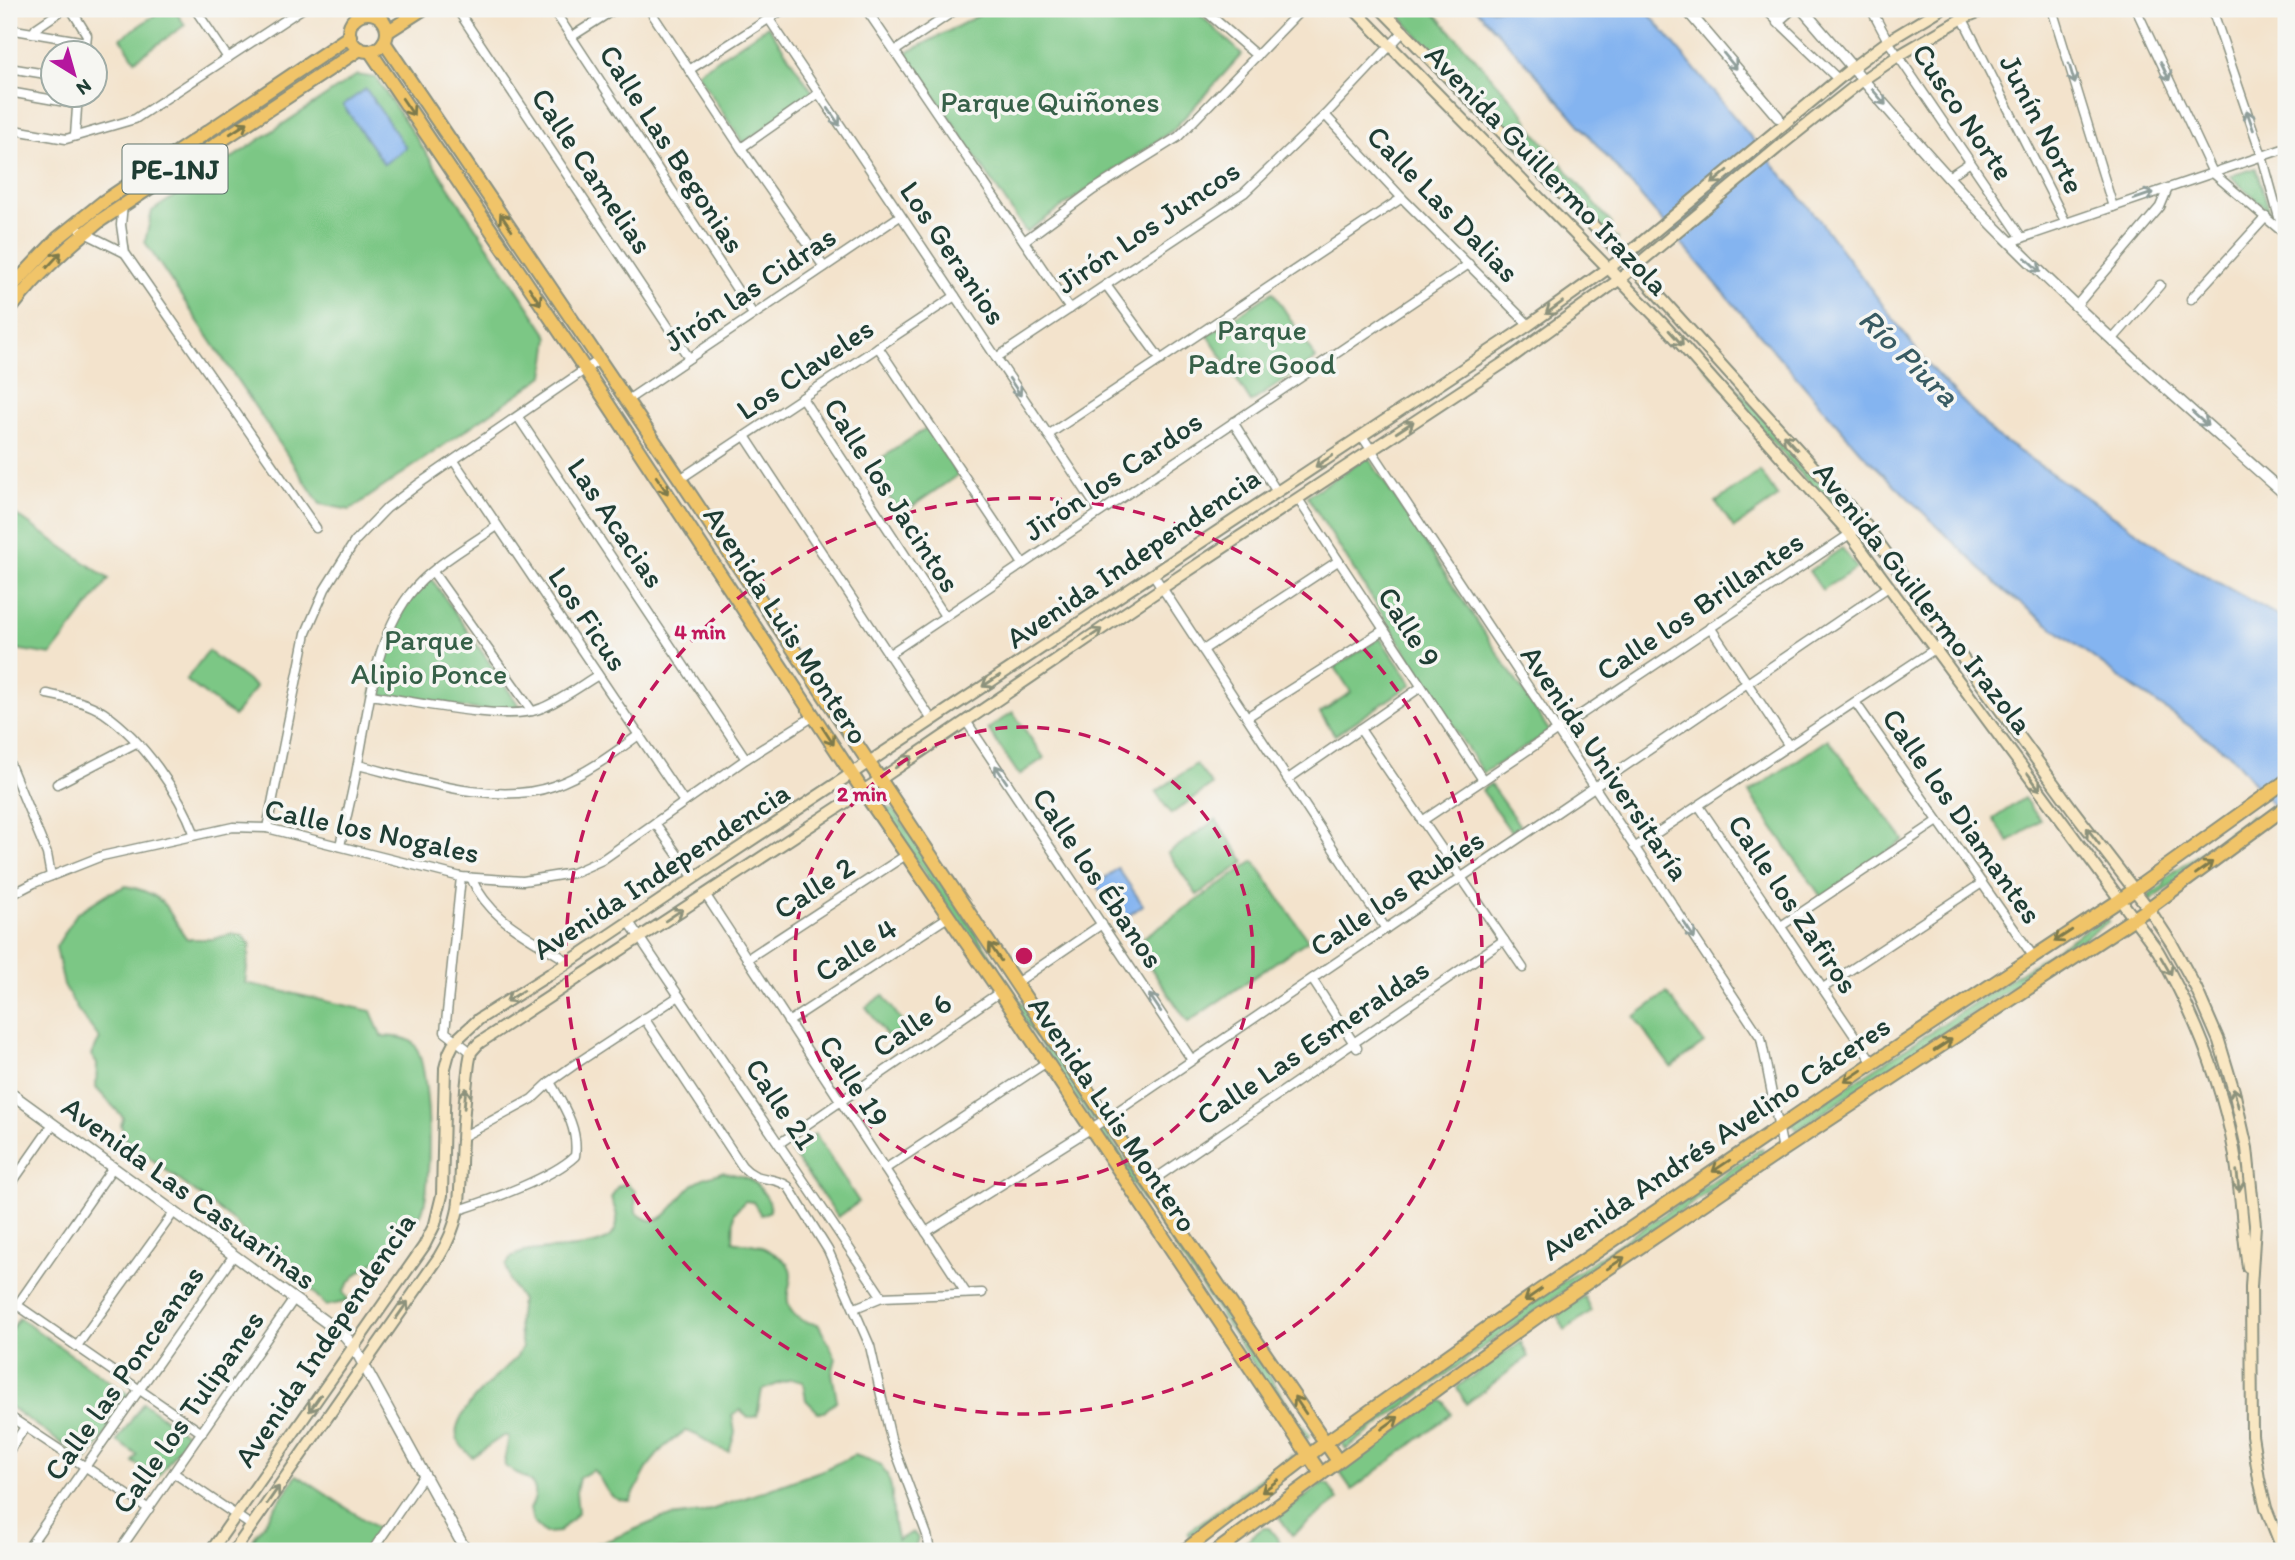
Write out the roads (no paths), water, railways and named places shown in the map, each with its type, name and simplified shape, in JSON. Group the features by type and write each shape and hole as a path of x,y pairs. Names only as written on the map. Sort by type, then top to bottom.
{"main road":[{"path":"345,9 353,22 350,36 352,41 365,50"},
{"path":"353,22 374,12 383,20 386,37 423,9"},
{"name":"Avenida Guillermo Irazola","path":"1354,9 1620,279 1850,534 2134,919 2169,971 2209,1060 2230,1129 2251,1287"},
{"name":"Avenida Guillermo Irazola","path":"1381,9 1624,257 1865,524 2172,944 2196,988 2227,1065 2246,1148 2255,1226 2251,1287 2252,1435 2266,1508 2283,1551"},
{"name":"Avenida Independencia","path":"211,1551 424,1246 435,1224 442,1195 445,1068 455,1041 479,1019 852,775 1529,325 1624,257 1772,133 1781,120 1888,41 1941,9"},
{"name":"Avenida Independencia","path":"234,1551 452,1236 459,1210 462,1137 471,1052 492,1033 863,791 1162,588 1508,360 1634,268 1864,79 1960,13 1986,9"},
{"name":"PE-1NJ","path":"9,311 20,295 103,202 350,36"},
{"name":"PE-1NJ","path":"9,290 58,237 79,229 123,204 365,50 380,47 386,37"},
{"name":"Avenida Luis Montero","path":"386,37 868,764 1338,1461"},
{"name":"Avenida Luis Montero","path":"365,50 585,369 852,775 1321,1474"},
{"path":"1691,355 1703,345"},
{"name":"Avenida Andrés Avelino Cáceres","path":"1184,1551 1325,1443 1539,1291 1873,1063 2120,900 2286,781"},
{"name":"Avenida Andrés Avelino Cáceres","path":"1217,1551 1541,1314 1783,1150 2149,909 2286,807"},
{"path":"2242,1227 2255,1226"}],"street":[{"path":"33,33 36,28 64,9"},
{"path":"71,9 88,35 87,38"},
{"path":"195,9 228,58"},
{"path":"9,129 66,139 135,119 302,9"},
{"name":"Calle Camelias","path":"457,9 689,358"},
{"name":"Calle Las Begonias","path":"553,9 753,314"},
{"path":"571,37 615,9"},
{"path":"649,9 824,267"},
{"path":"689,70 784,9"},
{"path":"866,9 1070,309"},
{"path":"895,51 957,9"},
{"path":"1203,9 1257,55"},
{"path":"1024,241 1093,190 1178,136 1302,9"},
{"path":"1686,9 1781,120"},
{"path":"1765,9 1839,79"},
{"path":"1777,23 1793,9"},
{"path":"1802,9 1948,177 2010,242 2112,340 2286,495"},
{"name":"Cusco Norte","path":"1871,9 1888,41 2022,238"},
{"path":"2052,9 2113,207"},
{"path":"2136,9 2213,173 2285,234"},
{"path":"2211,9 2262,156 2285,234"},
{"name":"Junín Norte","path":"1960,13 2066,223"},
{"name":"Los Geranios","path":"769,19 1100,512"},
{"path":"9,29 62,38"},
{"name":"Jirón Los Juncos","path":"996,358 1244,193 1325,115 1404,31"},
{"path":"9,68 38,73"},
{"path":"9,92 38,97"},
{"path":"741,148 818,94"},
{"path":"75,136 76,108"},
{"name":"Calle Las Dalias","path":"1325,115 1402,198 1529,325"},
{"path":"2010,242 2286,148"},
{"path":"1948,177 1969,163"},
{"path":"2076,306 2160,207 2168,188"},
{"path":"1048,435 1402,198"},
{"path":"123,204 121,225 125,253 316,528"},
{"name":"Jirón las Cidras","path":"626,401 900,216"},
{"path":"2191,299 2266,217"},
{"path":"79,229 125,253"},
{"name":"Jirón los Cardos","path":"888,655 1469,264"},
{"path":"1106,285 1161,360"},
{"path":"2112,340 2160,285"},
{"name":"Los Claveles","path":"680,479 955,296"},
{"path":"878,346 1023,564"},
{"path":"267,828 306,633 325,589 355,541 387,508 599,360"},
{"name":"Calle los Jacintos","path":"802,398 945,616"},
{"name":"Las Acacias","path":"518,417 746,759"},
{"path":"1233,422 1277,492"},
{"path":"745,436 932,720"},
{"name":"Avenida Universitaría","path":"1362,436 1760,1038 1783,1150"},
{"name":"Los Ficus","path":"454,461 684,802"},
{"name":"Calle 9","path":"1298,499 1483,780"},
{"name":"Calle los Brillantes","path":"1422,821 1865,524"},
{"path":"340,846 370,695 385,640 409,595 433,572 497,526"},
{"path":"1203,650 1338,561"},
{"path":"433,572 532,711"},
{"path":"1153,574 1386,929"},
{"name":"Calle los Rubíes","path":"926,1231 1106,1119 1890,586"},
{"path":"1710,627 1789,746"},
{"path":"1247,717 1384,630"},
{"path":"1634,848 1950,639"},
{"path":"370,695 511,714 541,709 598,675"},
{"path":"1288,779 1421,687"},
{"path":"47,694 70,699 102,712 123,729 172,788 186,811 195,835"},
{"name":"Calle los Diamantes","path":"1854,702 2033,956"},
{"name":"Calle los Nogales","path":"9,896 102,856 233,827 267,828 461,877 523,881 573,873 602,860 746,759 814,716"},
{"name":"Calle los Ébanos","path":"966,721 1192,1060"},
{"path":"1360,729 1523,968"},
{"path":"358,765 450,787 502,795 552,787 596,765 640,734"},
{"path":"57,784 136,743"},
{"path":"9,762 47,854 51,876"},
{"name":"Calle los Zafiros","path":"1699,806 1873,1063"},
{"path":"1781,926 1938,821"},
{"path":"655,823 694,878"},
{"name":"Calle 2","path":"747,959 906,855"},
{"path":"461,877 445,1032 471,1052"},
{"path":"471,878 478,894 505,923 569,962"},
{"path":"1823,988 1982,883"},
{"name":"Calle 19","path":"705,894 966,1293"},
{"name":"Calle 4","path":"788,1022 948,917"},
{"name":"Calle 21","path":"629,922 882,1297"},
{"path":"1016,983 1102,924"},
{"name":"Calle Las Esmeraldas","path":"1149,1183 1355,1045 1504,940"},
{"path":"1312,979 1355,1045"},
{"name":"Calle 6","path":"780,1143 1000,992"},
{"path":"462,1137 532,1099 550,1082 680,996"},
{"path":"644,1018 742,1166 753,1177 779,1180 791,1190 828,1250 870,1346 891,1439 927,1535 930,1551"},
{"path":"885,1169 1047,1062"},
{"path":"459,1210 551,1172 575,1156 577,1145 570,1118 550,1082"},
{"name":"Avenida Las Casuarinas","path":"9,1092 345,1336 464,1550"},
{"path":"9,1186 53,1124"},
{"path":"9,1317 113,1167"},
{"path":"77,1346 174,1212"},
{"name":"Calle las Ponceanas","path":"26,1551 234,1255"},
{"path":"855,1308 882,1297 982,1293"},
{"name":"Calle los Tulipanes","path":"120,1551 294,1299"},
{"path":"17,1305 202,1433"},
{"path":"9,1416 149,1509"},
{"path":"9,1451 25,1427"},
{"path":"174,1473 252,1526"},
{"path":"372,1551 424,1475"}],"water":[{"name":"Río Piura","path":"1476,9 1645,9 1817,217 1927,364 1995,435 2186,565 2286,620 2286,821 2231,755 2126,682 2005,592 1860,451 1528,65"},
{"path":"366,89 406,148 384,164 343,105"},
{"path":"1118,868 1143,905 1120,922 1096,885"}],"park label":[{"name":"Parque Quiñones","path":"1050,102"},
{"name":"Parque Padre Good","path":"1262,347"},
{"name":"Parque Alipio Ponce","path":"429,657"}]}
